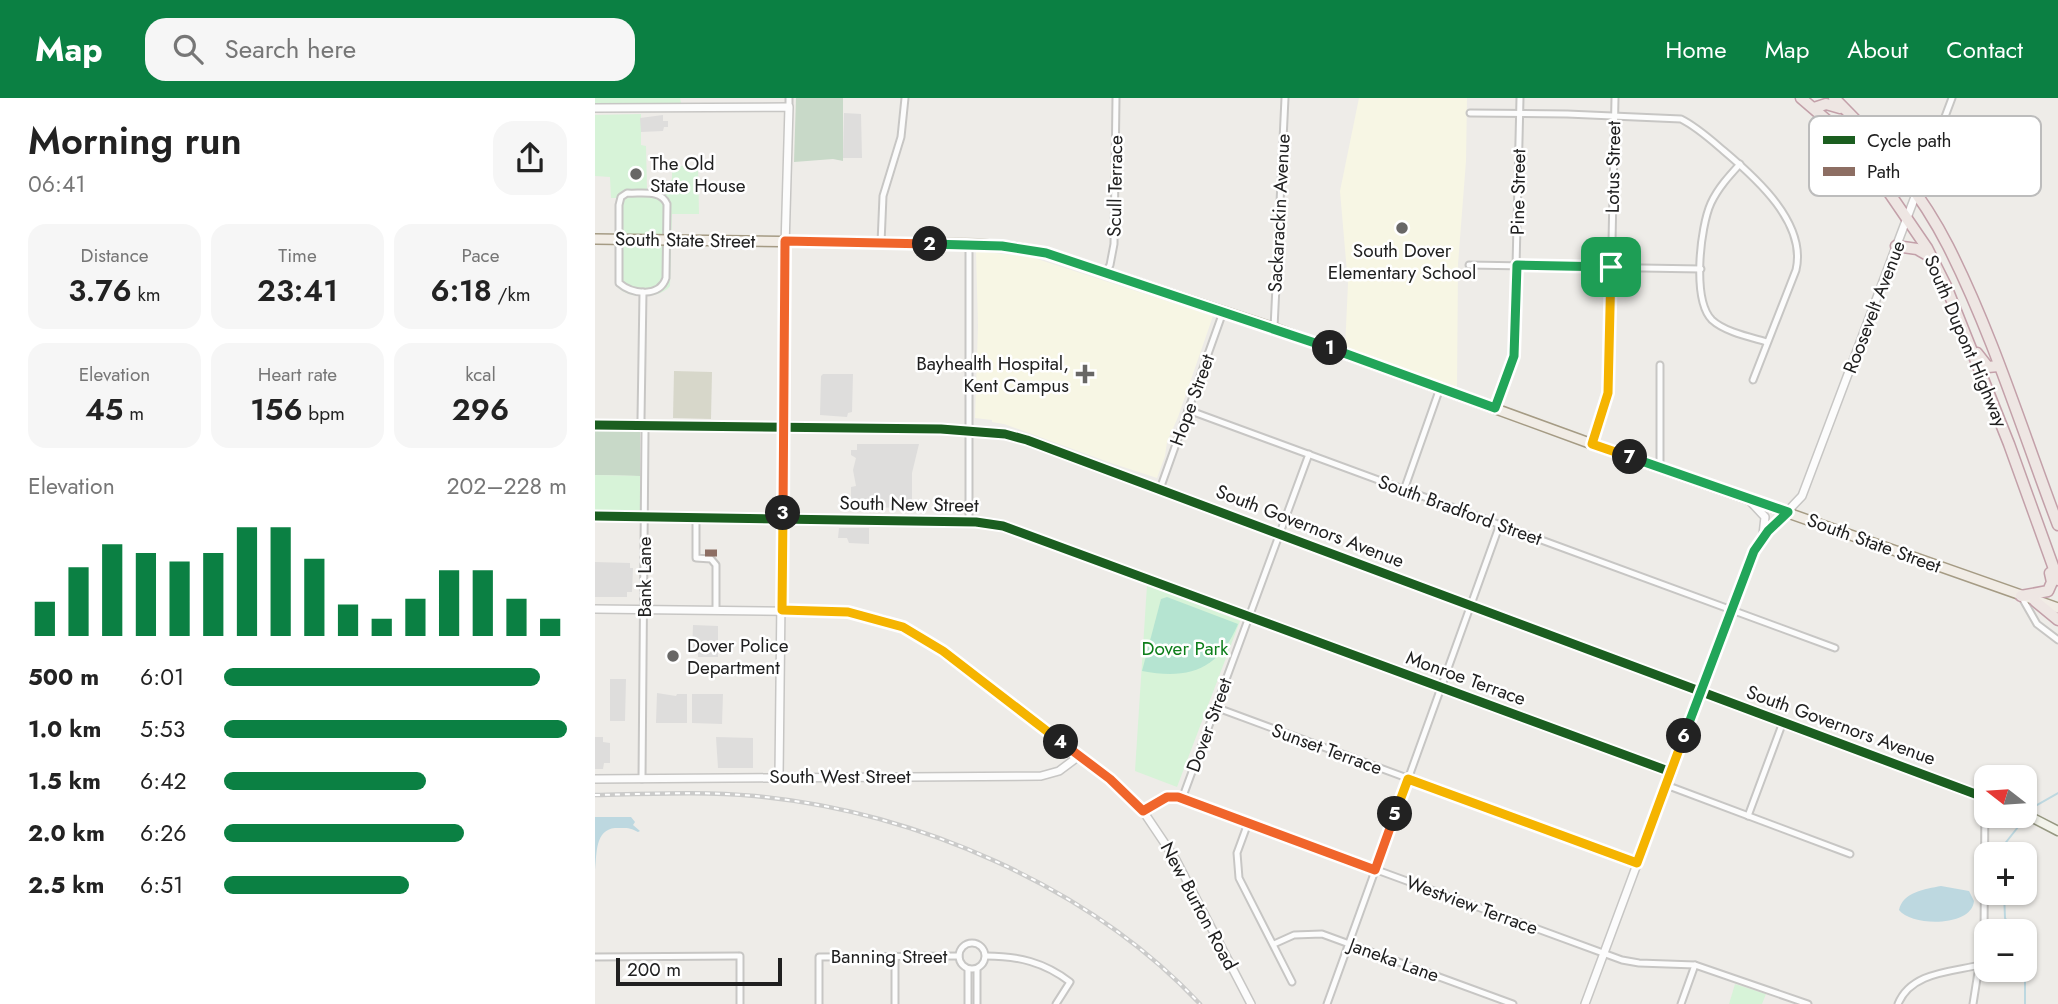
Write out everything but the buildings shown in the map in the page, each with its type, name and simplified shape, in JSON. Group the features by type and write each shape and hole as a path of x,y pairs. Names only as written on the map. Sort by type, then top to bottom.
{"highway":[{"name":"South Dupont Highway","path":"1801,98 1823,116"},
{"name":"South Dupont Highway","path":"1834,98 1851,116"},
{"path":"1814,108 1826,104 1847,111"},
{"name":"South Dupont Highway","path":"1894,196 1931,257 1949,296 2009,444 2058,580"},
{"path":"1896,196 1906,200 1915,196"},
{"name":"South Dupont Highway","path":"1915,196 1948,246 1998,366 2058,526"},
{"path":"1896,246 1917,248 1931,257"},
{"path":"1949,296 1962,314 1979,358 1988,367 1998,366"},
{"path":"2009,444 2058,564"},
{"path":"2021,596 2046,593 2052,586 2037,525"},
{"path":"2035,601 2058,620"}],"main road":[{"name":"South State Street","path":"595,239 969,244 1035,251 1274,328 1592,444 2058,608"},
{"name":"South Governors Avenue","path":"595,425 969,430 1027,440 1974,794"},
{"path":"2037,820 2058,831"}],"street":[{"path":"688,98 689,108"},
{"path":"881,243 883,195 901,137 905,98"},
{"name":"Scull Terrace","path":"1105,273 1110,265 1114,244 1116,98"},
{"name":"Sackarackin Avenue","path":"1274,328 1285,98"},
{"name":"Pine Street","path":"1495,408 1514,356 1520,98"},
{"name":"Lotus Street","path":"1592,444 1608,393 1615,98"},
{"name":"Roosevelt Avenue","path":"1945,116 1952,98"},
{"path":"595,108 689,108 789,102 779,776"},
{"path":"1470,113 1615,115 1681,119 1692,124 1741,164 1777,204 1791,230 1798,252 1797,270 1753,380"},
{"path":"1741,164 1717,192 1706,215 1701,239 1702,304 1709,317 1723,327 1767,342"},
{"path":"627,193 658,194 664,197 667,204 667,239 665,283 658,290 631,291 619,283 621,197 627,193"},
{"name":"Roosevelt Avenue","path":"1585,1004 1754,551 1763,537 1798,503 1805,490 1915,196"},
{"path":"969,244 969,522"},
{"path":"1469,265 1701,269"},
{"name":"Bank Lane","path":"642,779 645,432 642,426 643,292"},
{"name":"Hope Street","path":"1160,489 1223,312"},
{"path":"1660,365 1660,468"},
{"path":"1404,490 1440,388"},
{"name":"South Bradford Street","path":"1188,410 1835,648"},
{"name":"Dover Street","path":"1182,799 1309,454"},
{"path":"1747,498 1765,517 1763,537"},
{"name":"South New Street","path":"595,516 969,522 1003,526 1248,617"},
{"path":"696,517 696,558 711,558 716,565 716,610"},
{"path":"1327,1004 1500,524"},
{"path":"2021,596 2037,624 2058,640"},
{"name":"New Burton Road","path":"595,608 848,612 903,627 943,651 1110,779 1143,811 1176,860 1251,1004"},
{"name":"Monroe Terrace","path":"1248,617 1671,772"},
{"name":"Sunset Terrace","path":"1215,707 1637,863"},
{"path":"1748,816 1783,722"},
{"name":"South West Street","path":"595,779 1041,776 1059,771 1079,756"},
{"path":"1666,785 1850,854"},
{"path":"1143,811 1167,797 1182,799"},
{"name":"Westview Terrace","path":"1182,799 1604,953 1639,963 1695,965 1808,1004"},
{"path":"1248,823 1237,853 1236,864 1240,878 1292,982"},
{"path":"1985,828 1985,919"},
{"name":"Janeka Lane","path":"1275,944 1294,934 1313,933 1349,943 1513,1004"},
{"path":"973,943 981,946 986,956 977,969 968,969 962,965 959,956 965,946 973,943"},
{"path":"595,957 739,956 740,1004"},
{"path":"895,956 895,1004"},
{"name":"Banning Street","path":"819,1004 819,957 959,956"},
{"path":"986,956 1030,960 1070,982 1056,1004"},
{"path":"1681,1004 1695,965"},
{"path":"1898,1004 1905,991 1917,981 1974,967"},
{"path":"968,969 968,1004"},
{"path":"977,969 977,1004"},
{"path":"1972,1004 1977,982"}],"shaded area":[{"path":"796,98 843,98 843,161 833,159 794,162"},
{"name":"South Dover Elementary School","path":"1359,98 1467,98 1466,161 1458,264 1457,389 1345,348 1348,284 1340,191"},
{"path":"844,113 861,114 862,158 843,158"},
{"path":"663,115 663,121 668,121 668,127 664,127 663,131 641,132 640,118"},
{"name":"Bayhealth Hospital, Kent Campus","path":"976,251 1031,257 1213,316 1167,442 1157,478 992,420 975,418 978,326"},
{"path":"674,371 712,372 711,419 673,418"},
{"path":"823,374 853,374 852,412 848,413 847,417 820,415"},
{"path":"595,431 640,431 640,476 595,475"},
{"path":"857,444 919,444 912,473 912,508 856,507 856,502 851,502 851,487 856,486 853,470 856,458 851,455 851,450 857,450"},
{"path":"839,528 869,528 869,544 849,543 847,538 838,538"},
{"path":"595,562 630,563 630,568 633,568 632,592 627,592 627,597 595,597"},
{"path":"693,625 718,626 718,657 698,657 698,652 692,652"},
{"path":"610,679 626,679 625,721 610,721"},
{"path":"657,693 676,696 687,694 687,723 656,723"},
{"path":"692,694 723,694 722,724 692,723"},
{"path":"595,737 603,737 603,742 610,743 610,763 604,763 603,769 595,769"},
{"path":"716,737 753,738 753,768 718,768"}],"green space":[{"path":"595,98 680,98 681,103 595,103"},
{"path":"641,114 641,145 646,146 647,189 663,191 672,179 672,166 698,166 699,214 672,214 670,286 665,291 650,296 627,293 615,284 616,198 611,198 610,177 595,176 595,115"},
{"path":"595,475 640,476 640,511 595,511"},
{"name":"Dover Park","path":"1147,585 1240,621 1177,787 1135,771"},
{"path":"1167,597 1238,624 1221,652 1200,668 1174,674 1142,671 1161,599"},
{"path":"1735,984 1766,994 1762,1004 1729,1004"}],"water":[{"path":"595,817 631,817 635,822 633,825 640,831 615,828 604,833 598,843 595,870"},
{"path":"1941,886 1969,891 1974,901 1971,910 1953,920 1928,921 1906,916 1899,910 1901,904 1910,895"}],"waterway":[{"path":"2037,805 2058,793"},
{"path":"2006,842 2017,828"},
{"path":"2004,905 2006,919"},
{"path":"2025,982 2025,1004"}],"railway":[{"path":"595,795 695,793 755,796 815,804 876,818 937,837 996,861 1053,890 1106,924 1156,962 1200,1004"}],"marked path":[{"path":"705,553 717,553"}],"cycle path":[{"path":"595,425 941,429 1005,434 1974,794"},
{"path":"595,516 976,522 1003,526 1671,772"}],"place":[{"name":"The Old State House","path":"636,174"},
{"name":"South Dover Elementary School","path":"1402,228"},
{"name":"Bayhealth Hospital, Kent Campus","path":"1085,374"},
{"name":"Dover Police Department","path":"673,656"}],"route":[{"path":"785,241 977,244 1046,253 1274,328 1495,408 1514,356 1517,265 1611,267 1608,397 1592,444 1788,512 1768,531 1754,551 1637,863 1408,779 1375,870 1178,797 1167,797 1143,811 1110,779 916,633 862,614 782,610 785,241"}]}
